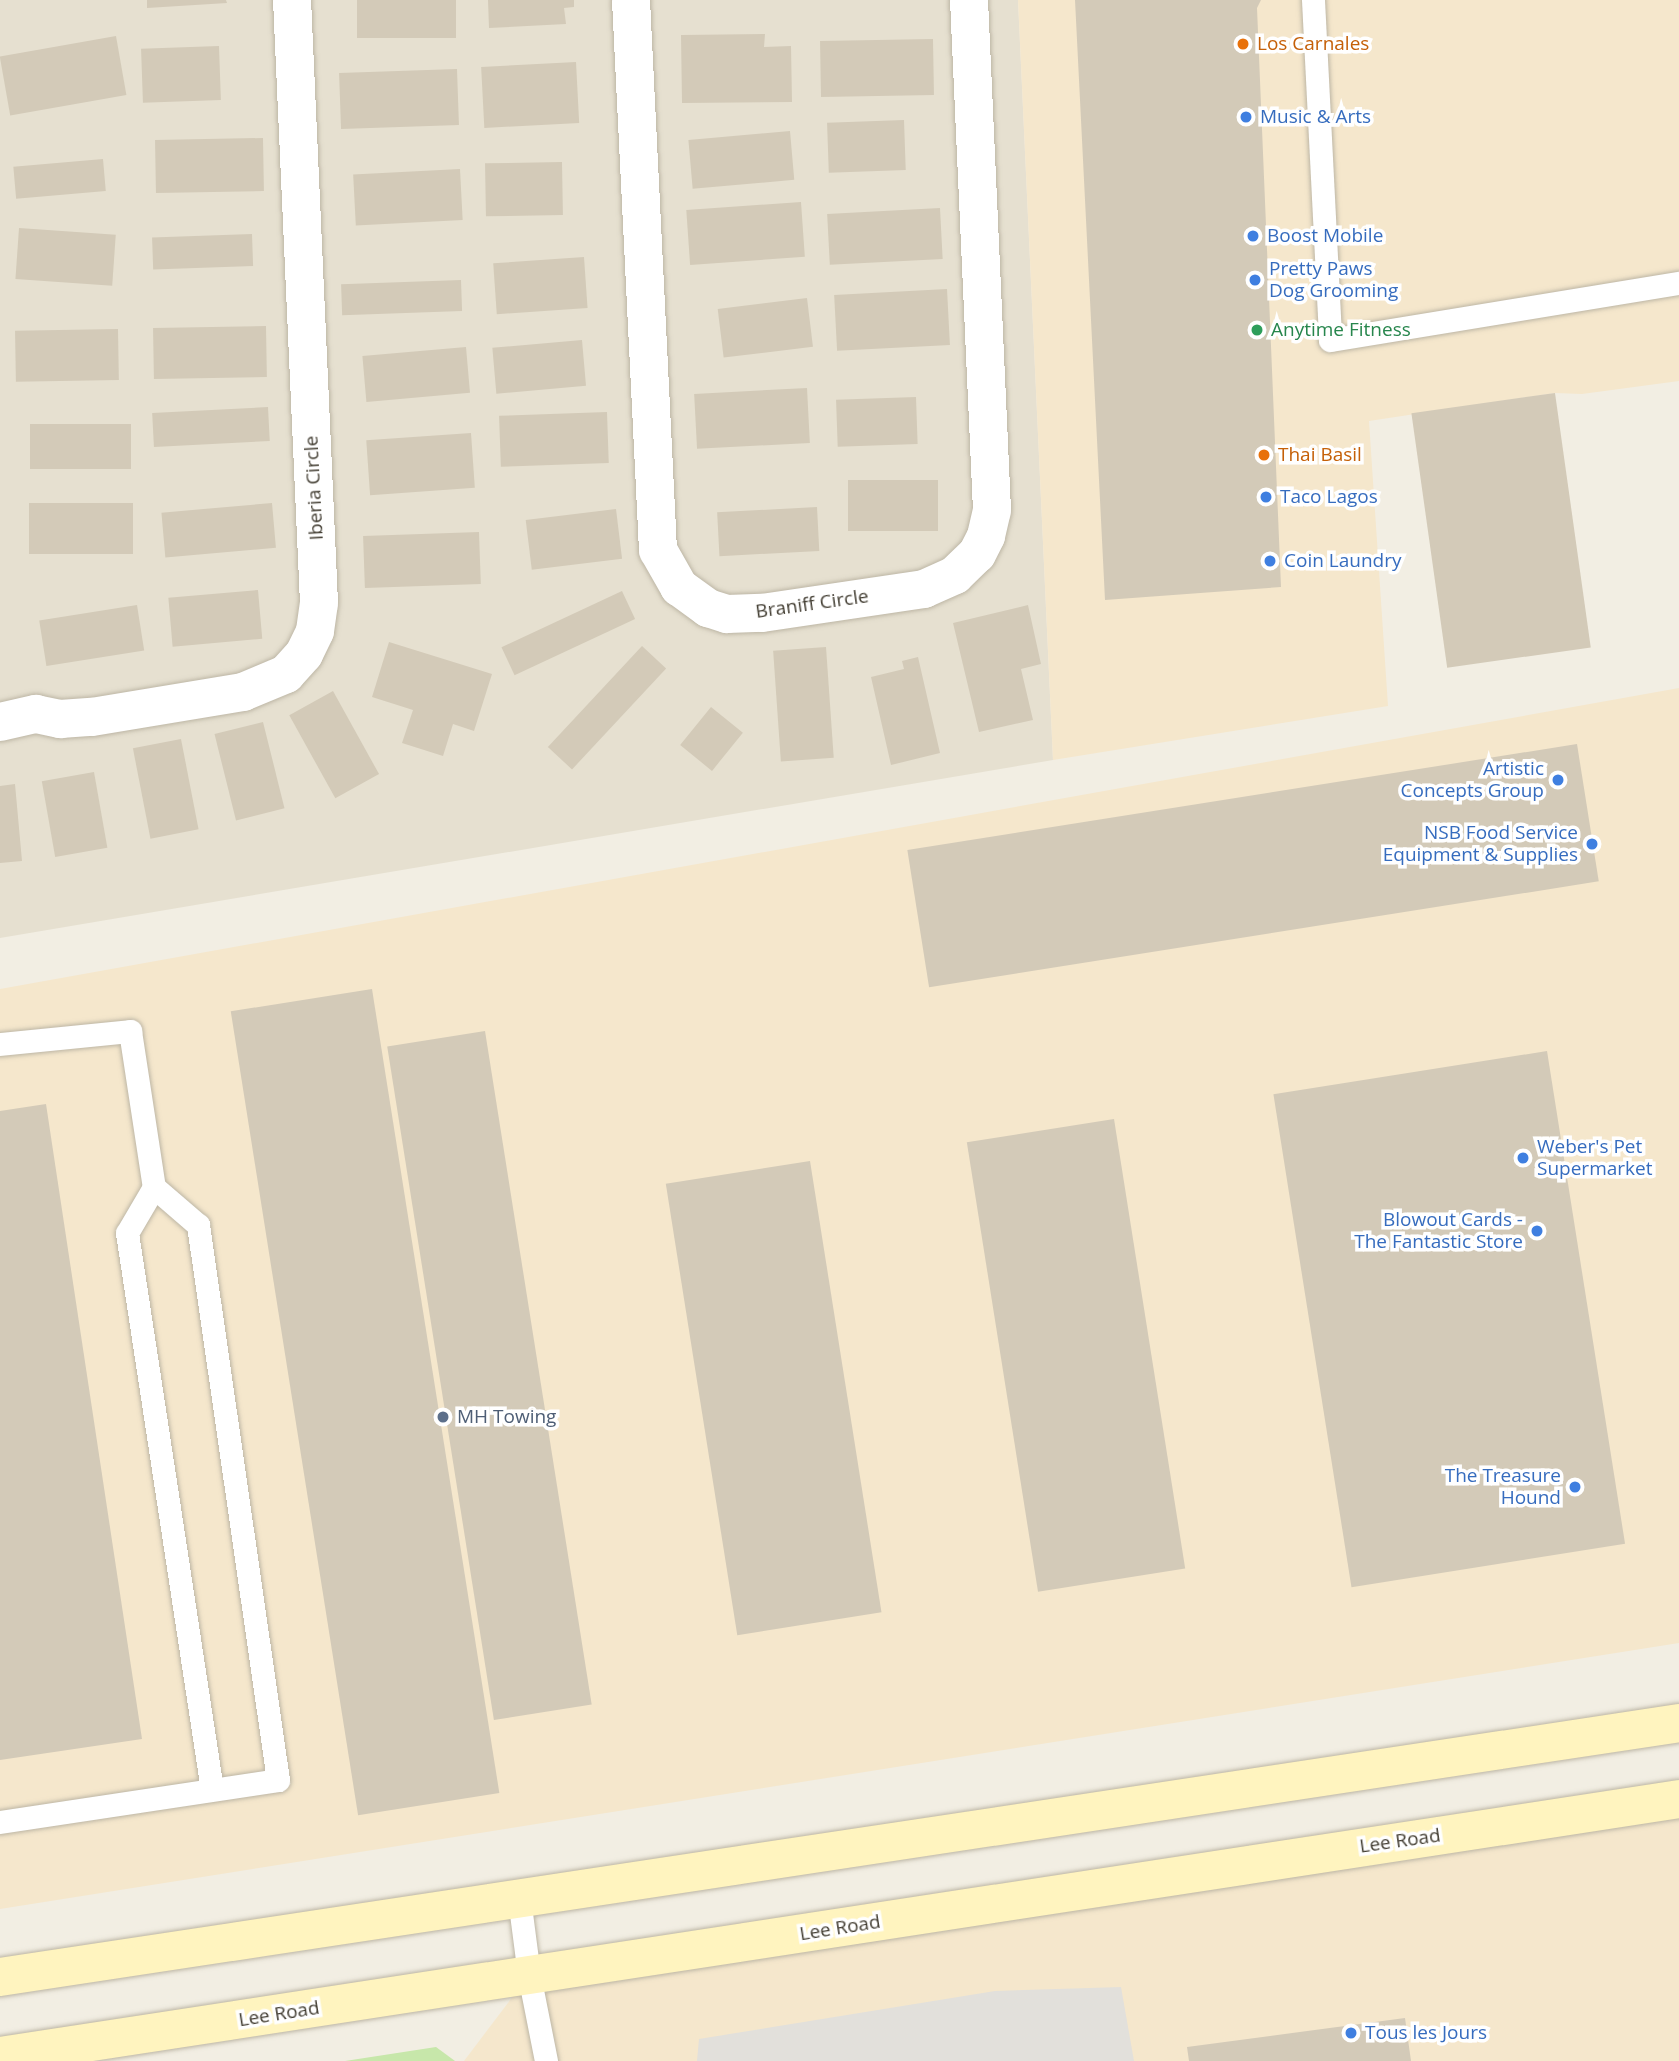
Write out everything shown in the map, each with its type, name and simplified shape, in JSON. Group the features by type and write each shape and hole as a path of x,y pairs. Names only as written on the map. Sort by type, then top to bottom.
{"street":[{"name":"Iberia Circle","path":"0,722 36,714 60,719 92,717 243,692 286,674 304,654 315,631 319,603 292,0"},
{"name":"Braniff Circle","path":"631,0 658,550 679,587 708,608 727,614 762,612 924,589 955,575 977,554 986,536 992,510 969,0"},
{"path":"0,1977 1679,1723"},
{"name":"Lee Road","path":"0,2056 1679,1799"}],"lane":[{"path":"1313,0 1330,340 1679,283"},
{"path":"0,1044 130,1031 154,1187 127,1233 212,1790"},
{"path":"0,1822 278,1780 198,1225 154,1187"},
{"path":"519,1898 529,1975 546,2061"}],"shaded area":[{"path":"0,0 1018,0 1053,760 0,938"},
{"path":"1018,0 1679,0 1679,381 1582,394 1555,393 1369,421 1388,706 1053,760"},
{"path":"1679,688 1679,1643 0,1909 0,989"},
{"path":"1679,1800 1679,2061 464,2061 529,1975"},
{"path":"1121,1987 1134,2061 697,2061 699,2039 995,1991"}],"green space":[{"path":"436,2047 455,2061 345,2061"}],"building":[{"path":"147,0 226,0 227,3 147,8"},
{"path":"357,0 456,0 456,38 357,38"},
{"path":"488,0 574,0 574,7 564,8 566,24 489,28"},
{"path":"1075,0 1261,0 1257,8 1281,587 1105,600"},
{"path":"765,34 764,47 791,46 792,102 682,103 681,35"},
{"path":"116,36 126,95 10,116 0,56"},
{"path":"933,39 934,95 821,97 820,41"},
{"path":"219,46 221,100 143,103 141,49"},
{"path":"576,62 579,123 484,128 481,67"},
{"path":"457,69 459,125 341,129 339,73"},
{"path":"904,120 906,170 829,173 827,123"},
{"path":"790,131 794,180 693,189 688,140"},
{"path":"263,138 264,191 156,193 155,140"},
{"path":"103,159 106,191 16,199 13,167"},
{"path":"562,162 563,215 486,216 485,163"},
{"path":"460,169 463,220 356,226 353,175"},
{"path":"801,202 805,257 690,265 686,210"},
{"path":"940,208 943,259 830,265 827,214"},
{"path":"19,228 116,235 112,286 15,279"},
{"path":"252,234 253,266 153,269 152,237"},
{"path":"584,257 588,308 497,314 493,263"},
{"path":"461,280 462,311 342,315 341,284"},
{"path":"947,289 950,345 837,351 834,295"},
{"path":"807,298 813,347 724,358 718,309"},
{"path":"266,326 267,377 154,379 153,328"},
{"path":"118,329 119,380 16,382 15,331"},
{"path":"582,340 586,386 496,394 492,348"},
{"path":"466,347 470,393 366,402 362,356"},
{"path":"807,388 810,443 697,449 694,394"},
{"path":"1555,393 1591,647 1447,668 1411,413"},
{"path":"916,397 918,444 838,447 836,400"},
{"path":"268,407 270,441 154,447 152,413"},
{"path":"607,412 609,463 501,467 499,416"},
{"path":"30,424 131,424 131,469 30,469"},
{"path":"471,433 475,488 370,495 366,440"},
{"path":"848,480 938,480 938,531 848,531"},
{"path":"29,503 133,503 133,554 29,554"},
{"path":"272,503 276,548 165,558 161,513"},
{"path":"817,507 819,551 719,556 717,512"},
{"path":"616,509 622,559 532,570 526,520"},
{"path":"479,532 481,584 365,588 363,536"},
{"path":"258,590 262,639 173,647 168,598"},
{"path":"622,591 635,619 515,675 501,647"},
{"path":"137,605 144,650 46,666 39,620"},
{"path":"1028,605 1041,664 1021,669 1033,720 979,732 953,623"},
{"path":"389,642 492,674 474,731 453,724 443,756 402,743 413,710 372,697"},
{"path":"642,646 666,669 572,769 548,747"},
{"path":"826,647 834,758 781,761 773,651"},
{"path":"918,657 940,753 891,765 871,677 904,669 902,661"},
{"path":"333,691 379,774 335,798 289,715"},
{"path":"711,707 743,733 712,771 680,745"},
{"path":"263,722 285,808 236,820 214,734"},
{"path":"181,739 199,829 150,839 133,748"},
{"path":"1577,744 1599,881 929,987 907,850"},
{"path":"94,772 107,848 55,857 42,781"},
{"path":"15,784 22,861 0,863 0,786"},
{"path":"372,989 499,1793 358,1815 231,1011"},
{"path":"485,1031 592,1705 494,1720 387,1046"},
{"path":"1547,1051 1625,1544 1351,1587 1273,1094"},
{"path":"46,1104 142,1739 0,1760 0,1111"},
{"path":"1114,1119 1185,1568 1038,1592 967,1142"},
{"path":"810,1161 881,1612 737,1635 666,1184"},
{"name":"Tous les Jours","path":"1405,2018 1411,2061 1189,2061 1187,2047"}],"place":[{"name":"Los Carnales","path":"1243,44"},
{"name":"Music & Arts","path":"1246,117"},
{"name":"Boost Mobile","path":"1253,236"},
{"name":"Pretty Paws Dog Grooming","path":"1255,280"},
{"name":"Anytime Fitness","path":"1257,330"},
{"name":"Thai Basil","path":"1264,455"},
{"name":"Taco Lagos","path":"1266,497"},
{"name":"Coin Laundry","path":"1270,561"},
{"name":"Artistic Concepts Group","path":"1558,780"},
{"name":"NSB Food Service Equipment & Supplies","path":"1592,844"},
{"name":"Weber's Pet Supermarket","path":"1523,1158"},
{"name":"Blowout Cards - The Fantastic Store","path":"1537,1231"},
{"name":"MH Towing","path":"443,1417"},
{"name":"The Treasure Hound","path":"1575,1487"},
{"name":"Tous les Jours","path":"1351,2033"}]}
